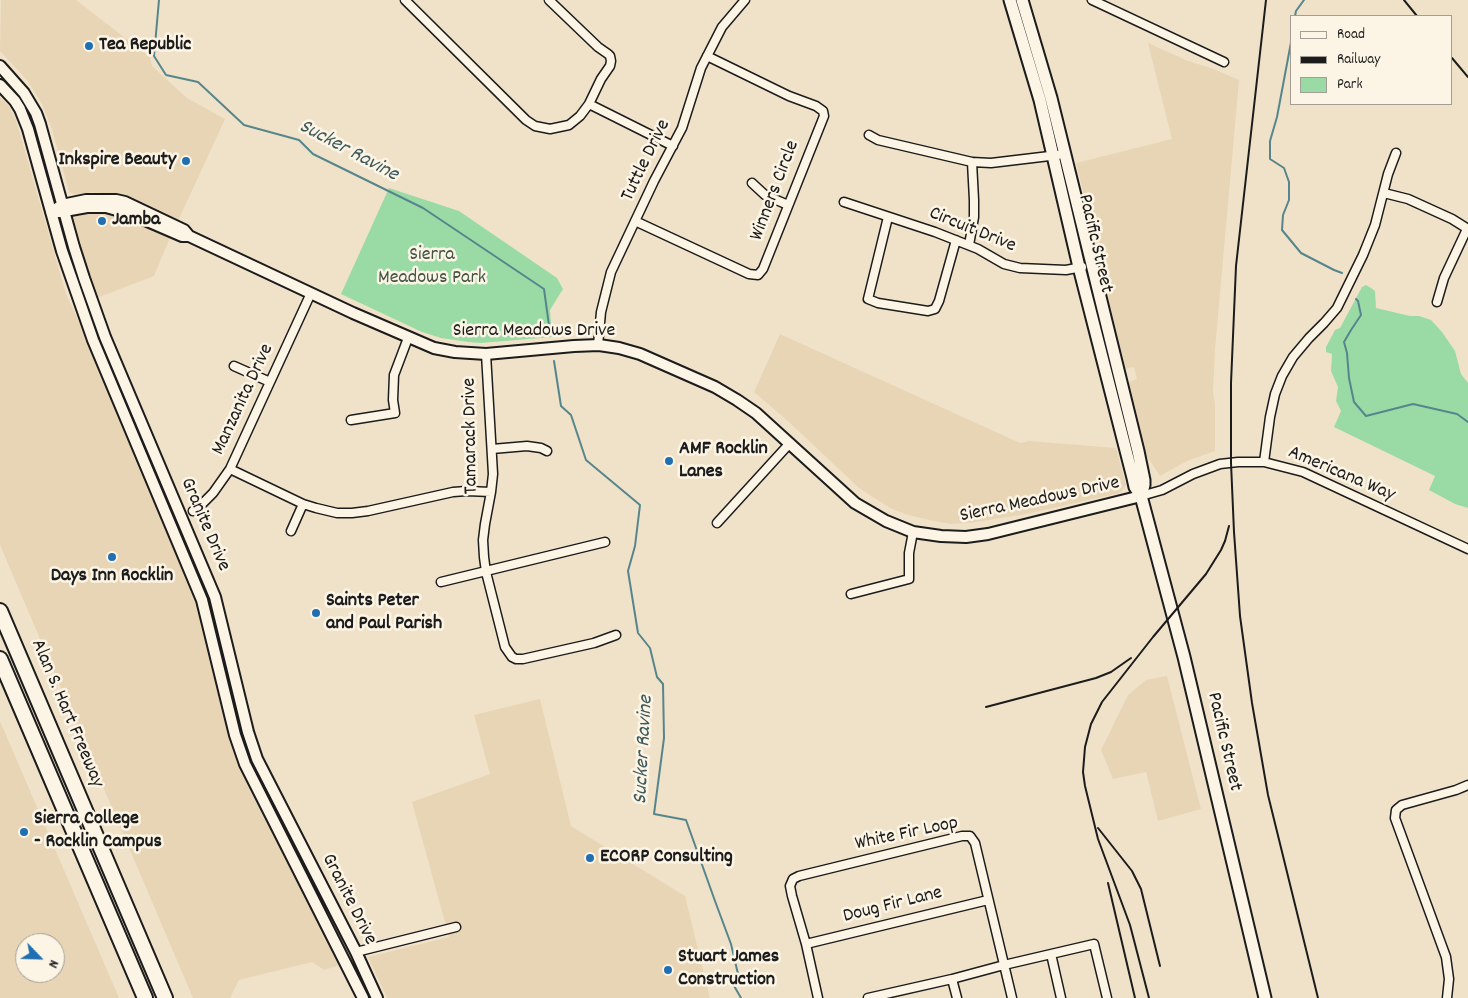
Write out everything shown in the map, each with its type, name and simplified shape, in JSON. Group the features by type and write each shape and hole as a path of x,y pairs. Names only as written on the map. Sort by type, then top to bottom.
{"highway":[{"name":"Alan S. Hart Freeway","path":"0,611 165,998"},
{"name":"Alan S. Hart Freeway","path":"0,659 145,998"}],"main road":[{"name":"Pacific Street","path":"1010,0 1040,100 1079,267 1135,487 1141,496 1184,657 1265,998"},
{"name":"Pacific Street","path":"1022,0 1039,53 1065,154 1144,480 1141,496"}],"street":[{"path":"405,0 523,117 535,126 550,130 568,126 580,116 589,104 611,61 610,56 598,47 550,0"},
{"name":"Tuttle Drive","path":"598,345 601,312 611,272 685,120 696,78 722,28 745,0"},
{"path":"1092,0 1224,62"},
{"name":"Winners Circle","path":"635,221 754,276 761,273 764,269 824,116 823,111 816,106 789,96 707,56"},
{"name":"Granite Drive","path":"0,66 24,92 36,113 42,129 84,278 106,337 215,597 248,732 257,759 356,952 377,998"},
{"name":"Granite Drive","path":"0,85 14,101 24,118 62,251 92,340 202,600 235,735 245,764 363,998"},
{"path":"589,104 673,146"},
{"path":"869,135 878,140 972,162 991,163 1065,154"},
{"path":"1264,462 1270,417 1275,394 1282,376 1293,357 1337,308 1363,255 1375,225 1388,174 1396,153"},
{"path":"969,245 974,217 972,162"},
{"path":"752,183 765,196 788,205"},
{"path":"1384,193 1408,199 1452,219 1468,229 1444,278 1437,302"},
{"name":"Sierra Meadows Drive","path":"51,212 96,199 116,200 125,202 184,230 189,236"},
{"path":"125,202 148,222"},
{"name":"Circuit Drive","path":"844,202 969,245 1004,264 1020,268 1066,270 1092,265"},
{"name":"Sierra Meadows Drive","path":"63,208 106,207 122,211 182,236 189,236 408,338 434,348 486,354 598,345 640,354 715,387 738,400 756,413 855,503 886,521 913,532 966,537 988,534 1141,496"},
{"path":"888,217 868,299 878,303 928,311 935,309 956,240"},
{"name":"Manzanita Drive","path":"193,511 213,493 230,469 311,293"},
{"path":"351,420 394,413 392,400 394,375 408,338"},
{"name":"Tamarack Drive","path":"486,354 493,474 484,540 486,572 505,647 512,657 516,659 533,658 616,635"},
{"path":"234,366 270,382"},
{"path":"718,523 790,443"},
{"path":"492,449 527,446 542,448 547,451"},
{"name":"Americana Way","path":"1141,496 1162,490 1193,474 1220,464 1264,462 1303,472 1468,549"},
{"path":"230,469 303,504 327,511 352,513 453,492 491,492"},
{"path":"291,531 303,504"},
{"path":"851,594 909,579 909,553 913,532"},
{"path":"441,582 606,542"},
{"path":"1447,998 1449,978 1446,957 1396,818 1396,810 1402,805 1468,785"},
{"name":"White Fir Loop","path":"818,998 806,944 792,896 790,886 793,879 962,836 970,836 975,843 1012,998"},
{"name":"Doug Fir Lane","path":"806,944 988,900"},
{"path":"342,956 456,927"},
{"path":"868,998 899,995 1004,965 1094,944 1107,998"},
{"path":"1051,954 1061,998"},
{"path":"952,979 956,998"}],"shaded area":[{"path":"1,0 76,0 150,57 152,66 187,98 225,119 178,221 120,195 91,192 76,195 69,192 52,129 42,104 27,80 0,51"},
{"path":"1148,43 1188,61 1239,80 1215,350 1213,392 1215,404 1215,451 1187,461 1160,476 1143,450 1127,383 1137,379 1134,367 1124,369 1097,255 1102,254 1099,242 1096,242 1076,163 1172,139"},
{"path":"0,97 9,106 16,120 66,294 207,596 236,715 257,769 353,961 324,970 312,962 239,980 230,998 193,998 0,545"},
{"path":"91,202 174,228 154,276 94,299 67,208"},
{"path":"780,334 1020,443 1029,441 1116,448 1126,485 1120,493 1026,514 970,523 951,524 929,520 890,508 859,488 754,392"},
{"path":"1167,676 1201,809 1158,821 1146,772 1113,779 1101,750 1128,695 1146,680"},
{"path":"540,699 571,826 685,896 710,998 387,998 368,957 449,937 412,802 490,774 474,715"},
{"name":"Sierra College - Rocklin Campus","path":"0,721 119,998 0,998"}],"green space":[{"name":"Sierra Meadows Park","path":"389,188 459,211 557,278 563,289 550,310 552,337 481,343 441,338 422,332 341,294"},
{"path":"1366,285 1375,291 1376,308 1431,320 1455,351 1461,374 1468,383 1468,508 1455,504 1429,490 1435,476 1334,427 1341,411 1336,401 1338,387 1331,371 1332,354 1326,352 1326,347 1335,330 1340,328 1362,287"}],"waterway":[{"name":"Sucker Ravine","path":"159,0 154,56 166,75 198,82 244,125 299,140 313,154 423,208 544,289 550,333"},
{"path":"1295,15 1304,0"},
{"path":"1290,48 1277,117 1270,141 1270,159 1284,168 1289,182 1289,200 1283,215 1282,230 1301,253 1342,273"},
{"path":"1356,299 1361,315 1344,342 1354,402 1366,416 1413,404 1457,414 1468,422"},
{"name":"Sucker Ravine","path":"554,361 561,406 571,415 586,460 640,505 635,546 628,571 638,633 650,648 657,677 663,684 664,738 654,814 686,820 731,944 738,974 733,984 741,998"}],"railway":[{"path":"1266,0 1236,266 1231,383 1231,463 1234,532 1240,616 1252,703 1268,795 1318,998"},
{"path":"1404,0 1416,15"},
{"path":"1453,59 1468,77"},
{"path":"1149,998 1130,925 1098,839 1083,772 1085,747 1091,724 1102,702 1206,574 1221,550 1229,526"},
{"path":"986,707 1096,678 1111,672 1131,658"},
{"path":"1098,828 1132,871 1141,889 1160,966"},
{"path":"1108,883 1135,998"}],"place":[{"name":"Tea Republic","path":"89,46"},
{"name":"Inkspire Beauty","path":"186,161"},
{"name":"Jamba","path":"102,221"},
{"name":"AMF Rocklin Lanes","path":"669,461"},
{"name":"Days Inn Rocklin","path":"112,557"},
{"name":"Saints Peter and Paul Parish","path":"316,613"},
{"name":"Sierra College - Rocklin Campus","path":"24,832"},
{"name":"ECORP Consulting","path":"590,858"},
{"name":"Stuart James Construction","path":"668,970"}]}
